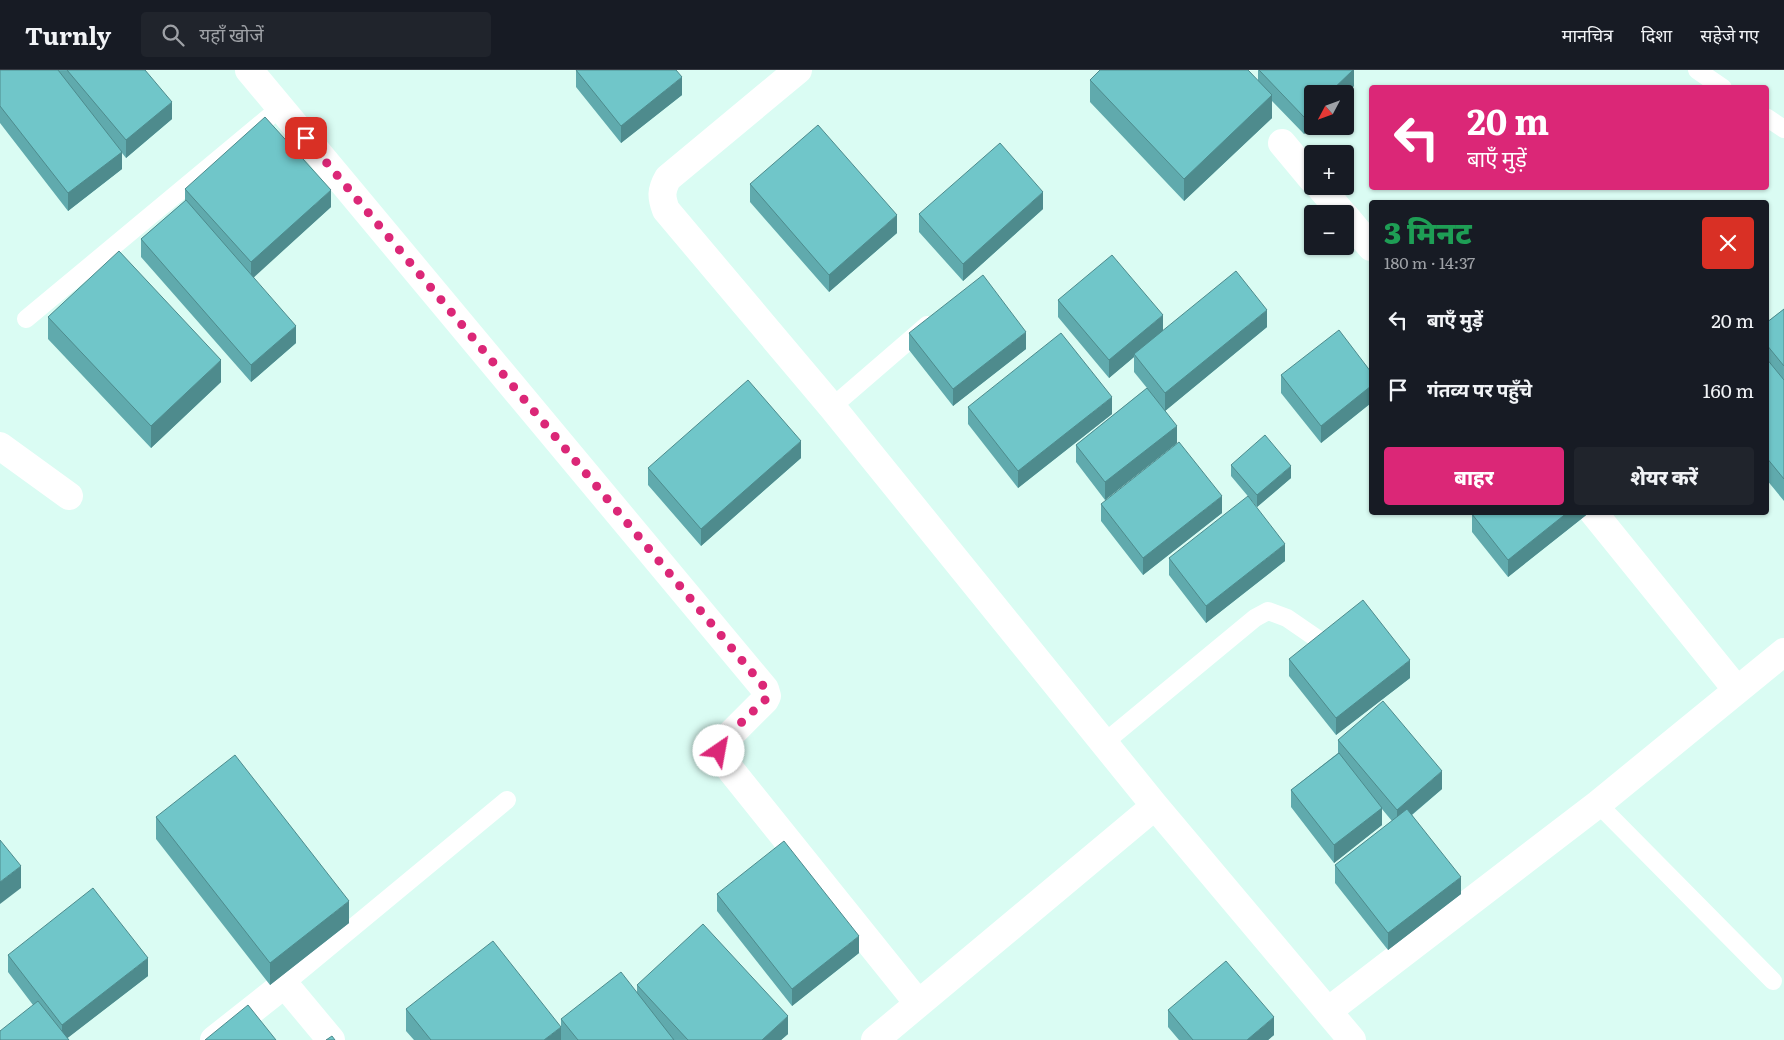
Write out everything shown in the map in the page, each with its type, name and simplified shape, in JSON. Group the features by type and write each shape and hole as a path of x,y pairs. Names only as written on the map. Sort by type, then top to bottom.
{"street":[{"path":"249,70 765,688 767,696 765,700 722,743 719,751 722,759 918,1003"},
{"path":"798,70 668,178 663,187 661,198 666,210 832,407 1155,806 1352,1040"},
{"path":"1282,143 1304,169"},
{"path":"1327,195 1335,205"},
{"path":"1354,227 1369,245"},
{"path":"0,446 69,496"},
{"path":"1595,515 1737,690"},
{"path":"1328,1012 1598,804 1784,652"},
{"path":"875,1040 1155,806"},
{"path":"214,1040 281,987 291,992 331,1040"}],"lane":[{"path":"1697,70 1719,85"},
{"path":"26,319 280,107"},
{"path":"1769,119 1784,130"},
{"path":"832,407 940,314"},
{"path":"1105,742 1255,618 1268,611 1287,618 1319,640"},
{"path":"281,987 508,800"},
{"path":"1598,804 1773,981"}],"building":[{"path":"0,70 58,70 122,152 68,193 0,106"},
{"path":"67,70 145,70 172,102 126,140"},
{"path":"576,70 676,70 682,77 621,126"},
{"path":"1100,70 1248,70 1272,95 1184,179 1090,80"},
{"path":"1259,70 1353,70 1337,85 1304,85 1304,117"},
{"path":"265,117 331,190 251,262 185,189"},
{"path":"818,125 897,215 829,275 750,184"},
{"path":"1000,143 1043,192 963,264 919,214"},
{"path":"186,200 296,326 251,365 141,239"},
{"path":"119,251 221,360 151,426 48,317"},
{"path":"1112,255 1163,315 1109,360 1058,300"},
{"path":"1236,271 1267,310 1165,393 1134,354"},
{"path":"983,275 1026,332 953,389 909,333"},
{"path":"1784,309 1784,366 1769,348 1769,321"},
{"path":"1339,330 1369,369 1369,388 1321,426 1281,375"},
{"path":"1061,333 1112,397 1018,471 968,407"},
{"path":"1769,362 1784,380 1784,479 1769,461"},
{"path":"748,380 801,441 701,529 648,468"},
{"path":"1147,388 1177,426 1105,482 1076,445"},
{"path":"1265,435 1291,466 1257,495 1231,465"},
{"path":"1179,442 1222,496 1143,558 1101,504"},
{"path":"1248,496 1285,544 1206,606 1169,558"},
{"path":"1473,515 1564,515 1508,560"},
{"path":"1363,600 1410,660 1336,718 1289,659"},
{"path":"1383,701 1442,771 1397,810 1338,740"},
{"path":"1339,753 1382,808 1334,845 1291,790"},
{"path":"235,755 349,901 270,963 156,817"},
{"path":"1407,809 1461,877 1388,933 1335,865"},
{"path":"0,840 21,866 0,882"},
{"path":"784,841 859,936 792,989 717,894"},
{"path":"93,888 148,958 62,1025 8,955"},
{"path":"703,924 788,1016 762,1040 688,1040 637,985"},
{"path":"493,941 561,1027 544,1040 431,1040 406,1009"},
{"path":"1226,961 1274,1017 1247,1040 1193,1040 1168,1010"},
{"path":"621,972 674,1040 578,1040 561,1019"},
{"path":"38,1001 69,1040 0,1040 0,1031"},
{"path":"248,1005 276,1040 205,1040"},
{"path":"332,1036 335,1040 326,1040"}],"route":[{"path":"306,138 765,688 767,696 765,700 726,737 719,751"}]}
